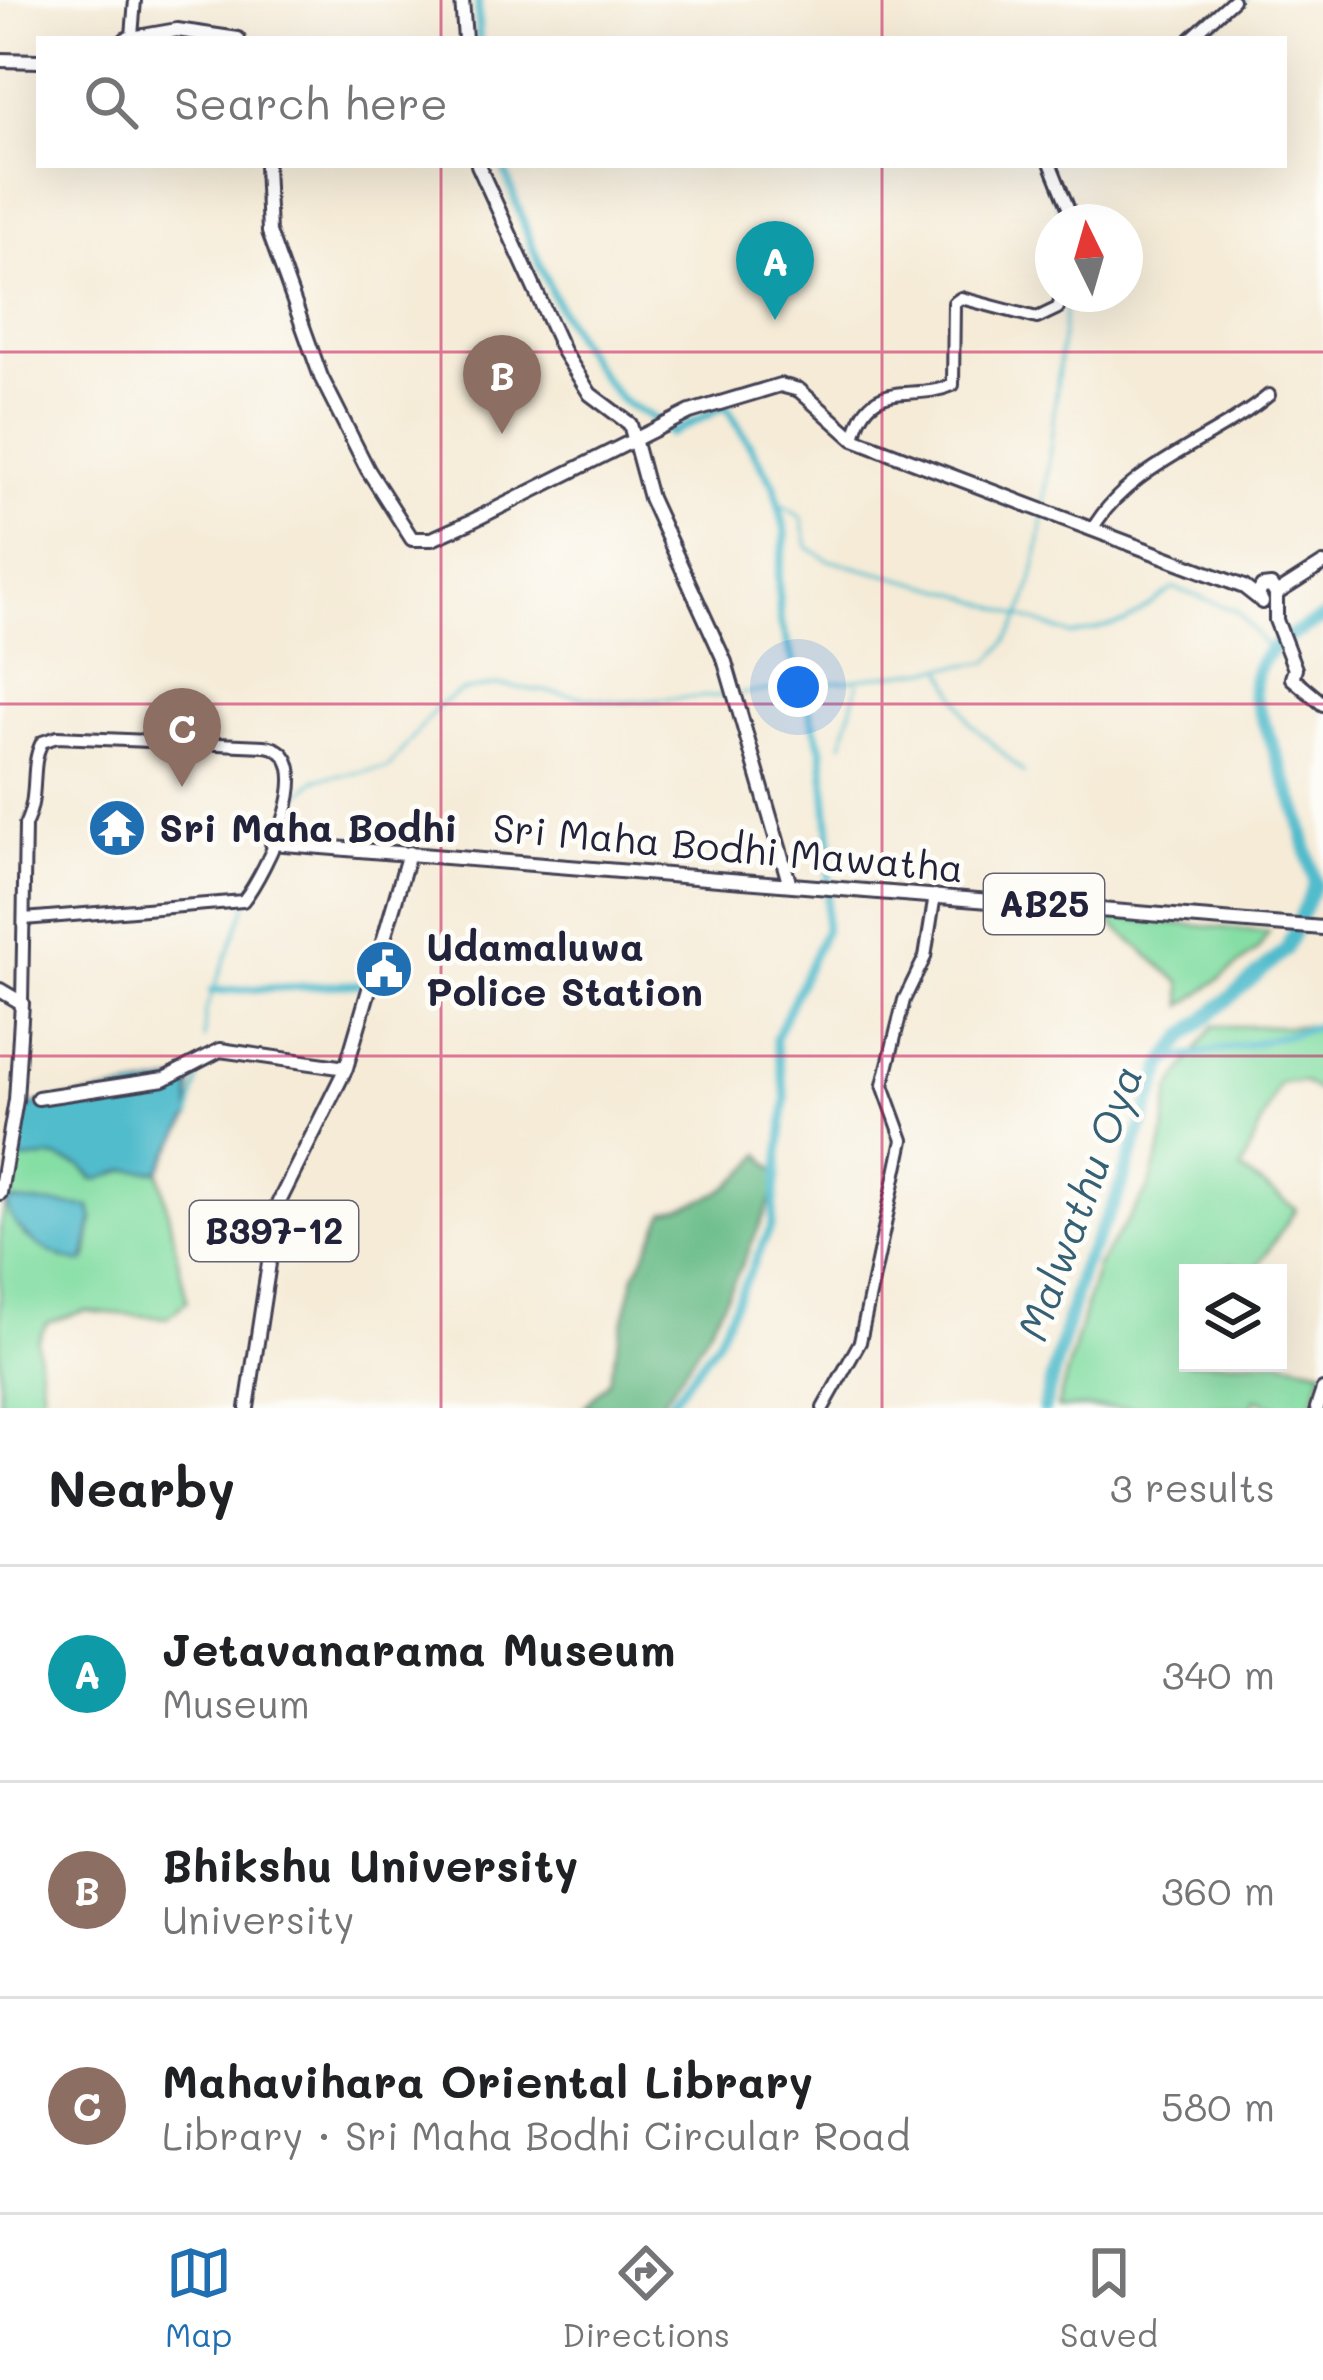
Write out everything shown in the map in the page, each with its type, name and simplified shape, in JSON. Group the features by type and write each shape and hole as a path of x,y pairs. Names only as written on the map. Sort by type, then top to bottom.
{"main road":[{"path":"462,0 465,36"},
{"path":"145,36 192,30 223,36"},
{"path":"0,60 36,61"},
{"path":"266,168 271,241 297,298 321,377 408,537 432,539 668,423 735,395 780,385 799,390 854,440 1268,595 1323,564"},
{"path":"479,168 563,351 590,394 627,419 639,437 650,498 732,686 789,882"},
{"path":"1268,595 1296,683 1323,704"},
{"name":"Sri Maha Bodhi Mawatha","path":"272,843 1323,928"},
{"name":"B397-12","path":"247,1408 278,1204 346,1068 409,853"},
{"path":"0,990 22,1003 16,1100 0,1193"},
{"path":"38,1098 164,1079 204,1054 231,1051 346,1068"}],"street":[{"path":"129,36 135,0"},
{"path":"1193,36 1233,0"},
{"path":"1052,168 1067,204"},
{"path":"854,440 872,402 893,392 953,386 954,303 961,298 1037,318 1050,312"},
{"path":"1091,530 1109,502 1174,455 1232,425 1269,395"},
{"path":"22,1003 25,825 37,799 37,750 50,737 277,747 292,761 295,776 272,843 252,889 237,904 24,914"},
{"path":"823,1408 860,1342 903,1140 883,1085 904,1000 925,957 935,896"}],"green space":[{"path":"1103,917 1269,932 1257,951 1183,1006 1181,983"},
{"path":"1213,1026 1323,1026 1323,1095 1304,1082 1280,1082 1241,1170 1296,1209 1259,1264 1179,1264 1179,1372 1287,1372 1287,1362 1323,1369 1311,1408 1279,1408 1255,1399 1252,1408 1057,1408 1097,1266 1149,1188 1163,1142 1170,1090"},
{"path":"761,1154 780,1178 726,1297 676,1382 657,1408 583,1408 608,1382 635,1275 665,1212 719,1192"},
{"path":"54,1157 81,1166 93,1179 129,1170 159,1171 187,1301 168,1318 84,1311 47,1323 37,1341 44,1408 0,1408 0,1228 15,1160","holes":["13,1201 63,1207 93,1219 87,1259 64,1259 24,1235"]}],"water":[{"path":"191,1079 190,1117 159,1171 125,1170 97,1180 81,1166 54,1157 15,1160 23,1113 30,1105"},
{"path":"7,1202 90,1207 93,1219 84,1262 48,1251 24,1234 9,1213"}],"waterway":[{"path":"478,0 479,36"},
{"path":"1205,36 1247,0"},
{"path":"504,168 564,316 619,397 670,434 726,406 774,485 786,534 778,577 780,620 822,750 831,848 825,930 775,1040 786,1096 772,1225 716,1343 666,1408"},
{"path":"1050,170 1045,174 1057,204"},
{"path":"1044,506 1065,312"},
{"path":"778,502 802,518 808,547 828,560 960,594 1072,635 1125,622 1174,588 1237,611 1269,650"},
{"path":"741,694 988,662 1021,614 1034,575 1043,516"},
{"name":"Malwathu Oya","path":"1044,1408 1082,1268 1116,1199 1165,1061 1186,1035 1286,950 1315,884 1298,812 1254,697 1254,681 1274,647 1323,618"},
{"path":"944,671 970,723 1024,773"},
{"path":"842,744 858,684"},
{"path":"294,799 317,779 388,768 439,705 461,691 498,685 623,702 732,695"},
{"path":"270,866 278,848"},
{"path":"204,1039 205,1012 246,905"},
{"path":"212,991 358,984"},
{"path":"1270,1039 1323,1025"},
{"path":"1165,1061 1263,1041"},
{"path":"190,1117 201,1066"}],"place":[{"name":"Jetavanarama Museum","path":"775,320"},
{"name":"Bhikshu University","path":"502,434"},
{"name":"Mahavihara Oriental Library","path":"182,787"},
{"name":"Sri Maha Bodhi","path":"117,828"},
{"name":"Udamaluwa Police Station","path":"384,969"}]}
